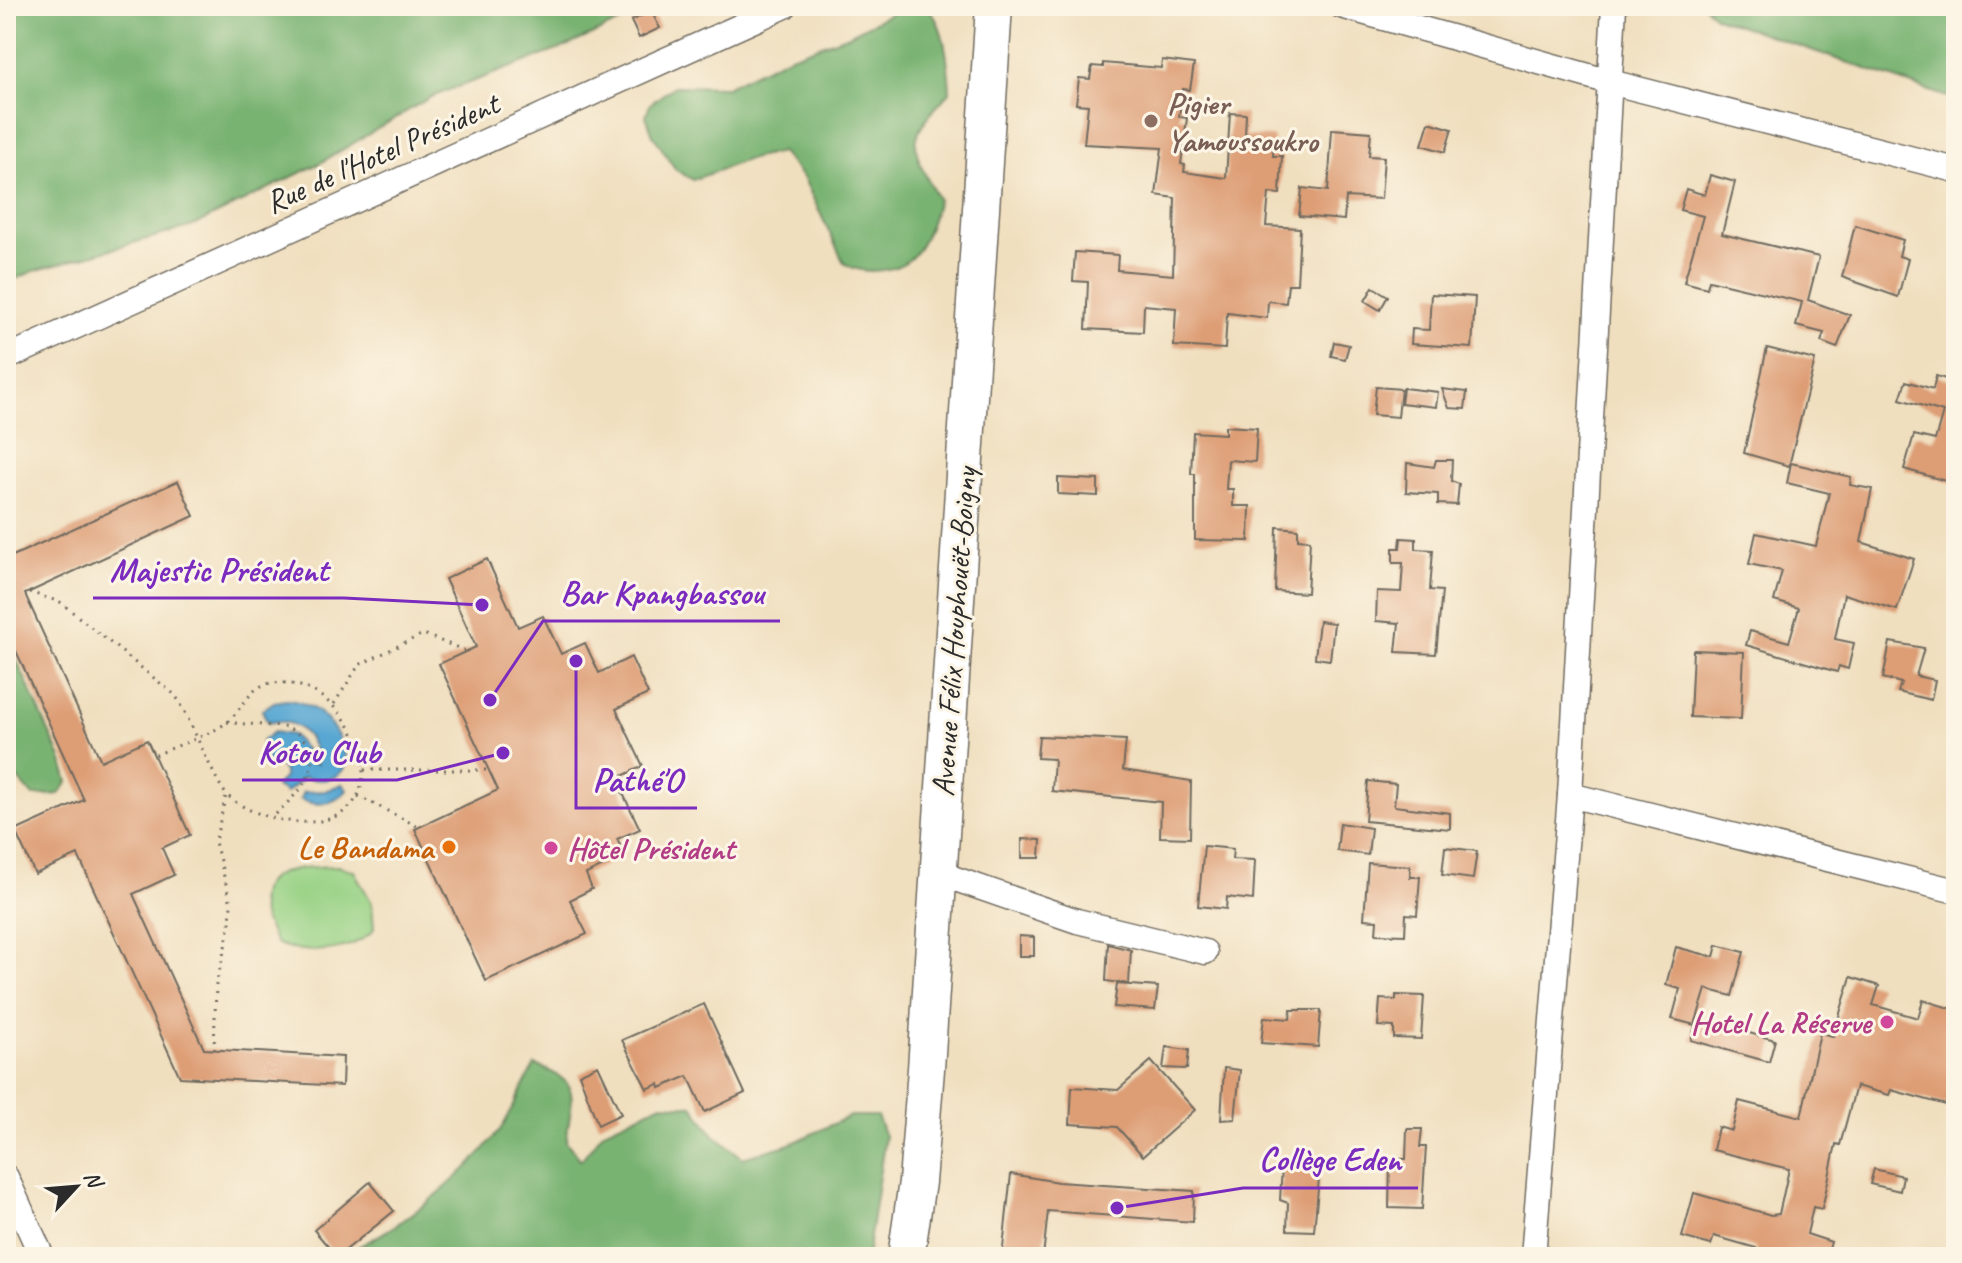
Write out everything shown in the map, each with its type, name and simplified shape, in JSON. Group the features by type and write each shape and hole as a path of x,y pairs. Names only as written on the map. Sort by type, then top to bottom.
{"highway":[{"name":"Avenue Félix Houphouët-Boigny","path":"906,1257 917,1182 994,6"}],"street":[{"name":"Rue de l'Hotel Président","path":"6,358 785,6"},
{"path":"1341,6 1610,82 1956,170"},
{"path":"1533,1257 1570,795 1614,6"},
{"path":"1570,795 1956,891"},
{"path":"938,873 1077,921 1205,952"},
{"path":"6,1177 42,1257"}],"path":[{"path":"29,592 60,602 175,695 198,736 226,795 250,810 308,822 338,816 354,804 364,770 354,738 334,704 291,684 268,682 252,693 227,722 198,736 154,756"},
{"path":"334,704 359,665 423,634 466,651"},
{"path":"227,722 292,730 308,745 314,764 308,779 272,817"},
{"path":"364,770 488,770"},
{"path":"214,1050 216,985 230,926 231,903 215,842 226,795"},
{"path":"358,796 419,827"}],"green space":[{"path":"6,6 655,6 560,49 431,97 320,163 193,226 34,271 6,283"},
{"path":"905,6 924,7 937,21 945,45 950,92 925,121 916,142 921,165 938,199 921,245 902,264 872,271 844,263 804,179 781,152 746,160 693,180 676,170 653,135 646,116 650,104 674,86 726,87 788,57 849,35"},
{"path":"1704,6 1956,6 1956,100 1716,17"},
{"path":"6,637 61,758 68,782 59,794 33,796 6,765"},
{"path":"339,866 354,871 372,903 374,929 354,943 328,950 300,950 276,943 261,908 261,894 267,883 287,871"},
{"path":"535,1065 562,1078 568,1085 572,1102 566,1142 581,1160 604,1131 662,1104 693,1106 714,1135 743,1158 793,1143 850,1116 877,1116 885,1136 867,1257 336,1257 382,1234 426,1204 466,1169 500,1130"}],"water":[{"path":"287,700 310,707 328,721 340,740 347,763 334,777 317,780 304,777 286,793 276,787 284,777 284,771 278,765 270,766 261,748 263,740 274,732 293,735 308,753 309,763 317,764 312,745 302,731 287,723 268,723 262,710 274,702"},
{"path":"342,784 347,790 331,802 319,804 300,799 303,792 325,791"}],"building":[{"path":"651,11 660,28 639,38 631,21"},
{"path":"1162,60 1194,64 1190,90 1183,89 1179,117 1187,118 1181,164 1185,165 1184,172 1226,178 1230,113 1246,114 1245,136 1274,137 1273,156 1282,156 1280,194 1269,193 1266,226 1300,228 1297,284 1288,284 1286,303 1268,301 1267,318 1227,313 1225,349 1174,346 1176,308 1144,305 1143,332 1086,329 1088,282 1073,281 1075,252 1118,255 1117,270 1173,275 1175,198 1156,195 1162,148 1084,144 1088,105 1076,104 1079,78 1090,79 1092,66 1103,67 1103,63 1161,68"},
{"path":"1429,122 1452,129 1445,152 1422,145"},
{"path":"1332,129 1371,132 1369,156 1384,157 1381,199 1346,197 1344,220 1299,216 1302,188 1328,191"},
{"path":"1710,175 1735,182 1722,234 1819,257 1808,300 1850,315 1837,348 1821,342 1824,333 1796,326 1802,302 1709,280 1707,288 1684,282 1703,216 1680,210 1686,189 1705,195"},
{"path":"1855,225 1903,240 1899,256 1908,259 1898,297 1842,277"},
{"path":"1373,287 1388,296 1380,310 1365,301"},
{"path":"1431,294 1475,297 1472,348 1411,344 1412,329 1429,330"},
{"path":"1334,342 1349,345 1345,359 1331,356"},
{"path":"1767,348 1815,360 1789,466 1744,453"},
{"path":"1936,376 1956,382 1956,484 1904,469 1914,435 1935,440 1943,412 1900,399 1906,381 1933,389"},
{"path":"1376,387 1401,389 1398,417 1373,415"},
{"path":"1403,388 1438,392 1436,407 1401,403"},
{"path":"1442,389 1467,392 1465,409 1449,408"},
{"path":"1225,426 1257,428 1255,462 1228,460 1226,489 1233,489 1233,506 1250,506 1249,541 1195,540 1195,474 1191,474 1193,432 1225,434"},
{"path":"1436,460 1452,460 1451,481 1459,484 1457,505 1438,504 1438,494 1406,492 1407,463 1434,467"},
{"path":"1791,463 1851,477 1850,485 1872,489 1861,542 1914,559 1897,610 1844,594 1835,639 1854,643 1848,669 1839,666 1837,672 1746,645 1750,631 1789,642 1799,608 1774,601 1782,571 1749,564 1756,533 1816,546 1829,493 1787,483"},
{"path":"1058,478 1098,480 1098,496 1058,494"},
{"path":"178,481 194,516 25,594 101,761 147,740 190,835 162,848 174,875 133,894 204,1049 343,1057 342,1086 180,1077 78,855 35,874 15,831 84,800 6,629 6,559"},
{"path":"1277,527 1298,529 1298,539 1310,540 1307,593 1275,591"},
{"path":"1401,538 1416,539 1416,549 1433,550 1430,590 1442,591 1436,654 1396,652 1399,623 1376,621 1377,591 1401,592 1403,563 1393,563 1393,548 1400,548"},
{"path":"487,559 518,627 543,616 561,654 585,643 599,673 631,657 648,694 616,709 643,766 616,779 640,829 617,839 625,856 586,874 592,889 570,900 587,934 486,981 415,829 498,790 439,664 476,647 445,579"},
{"path":"1319,621 1334,623 1330,660 1315,658"},
{"path":"1890,642 1924,648 1916,676 1935,680 1931,700 1898,692 1901,683 1883,678"},
{"path":"1693,650 1744,652 1741,719 1690,717"},
{"path":"1039,736 1126,740 1123,770 1191,781 1190,838 1160,837 1161,802 1052,791 1054,759 1037,758"},
{"path":"1368,781 1396,784 1394,806 1450,813 1450,829 1365,821"},
{"path":"1340,823 1371,828 1368,855 1337,851"},
{"path":"1022,839 1041,840 1040,858 1022,858"},
{"path":"1204,846 1233,849 1232,859 1255,860 1253,900 1227,897 1226,909 1198,906"},
{"path":"1445,847 1477,851 1473,879 1442,875"},
{"path":"1368,863 1410,866 1410,877 1420,877 1417,915 1406,914 1405,935 1376,934 1377,920 1364,919"},
{"path":"1019,936 1034,937 1034,956 1019,956"},
{"path":"1108,944 1131,950 1129,984 1106,981"},
{"path":"1717,945 1744,952 1732,996 1706,989 1695,1025 1672,1019 1680,989 1666,985 1676,947 1714,957"},
{"path":"1851,977 1879,986 1873,1005 1918,1018 1923,1000 1956,1010 1956,1055 1946,1105 1891,1090 1889,1095 1856,1086 1840,1145 1836,1144 1822,1209 1813,1207 1807,1234 1831,1242 1827,1257 1753,1257 1756,1248 1714,1236 1711,1245 1682,1237 1694,1193 1771,1215 1779,1214 1789,1169 1713,1150 1718,1127 1732,1131 1739,1101 1801,1117 1820,1033 1833,1036"},
{"path":"1117,984 1158,987 1155,1010 1114,1007"},
{"path":"1396,995 1424,996 1421,1039 1394,1038 1394,1027 1378,1026 1380,999 1396,1000"},
{"path":"704,1004 745,1093 705,1112 688,1076 660,1088 659,1084 647,1089 622,1040"},
{"path":"1291,1010 1321,1010 1318,1047 1261,1043 1264,1017 1290,1019"},
{"path":"1697,1019 1775,1040 1769,1062 1691,1040"},
{"path":"1166,1047 1189,1050 1187,1069 1163,1068"},
{"path":"1151,1061 1195,1110 1143,1156 1117,1127 1070,1124 1072,1087 1118,1090"},
{"path":"598,1065 621,1114 598,1125 579,1074"},
{"path":"1224,1068 1240,1070 1235,1119 1221,1120"},
{"path":"1407,1129 1422,1129 1420,1147 1426,1147 1422,1209 1389,1208 1390,1159 1406,1159"},
{"path":"1282,1166 1320,1168 1314,1231 1287,1230 1288,1203 1280,1200"},
{"path":"1874,1169 1903,1176 1900,1191 1870,1184"},
{"path":"1011,1174 1058,1182 1194,1191 1193,1222 1048,1211 1043,1257 1002,1257"},
{"path":"370,1182 394,1211 337,1257 314,1230"}],"place":[{"name":"Pigier Yamoussoukro","path":"1151,121"},
{"name":"Majestic Président","path":"482,605"},
{"name":"Pathé'O","path":"576,661"},
{"name":"Bar Kpangbassou","path":"490,700"},
{"name":"Kotou Club","path":"503,753"},
{"name":"Le Bandama","path":"449,847"},
{"name":"Hôtel Président","path":"551,848"},
{"name":"Hotel La Réserve","path":"1887,1022"},
{"name":"Collège Eden","path":"1117,1208"}]}
